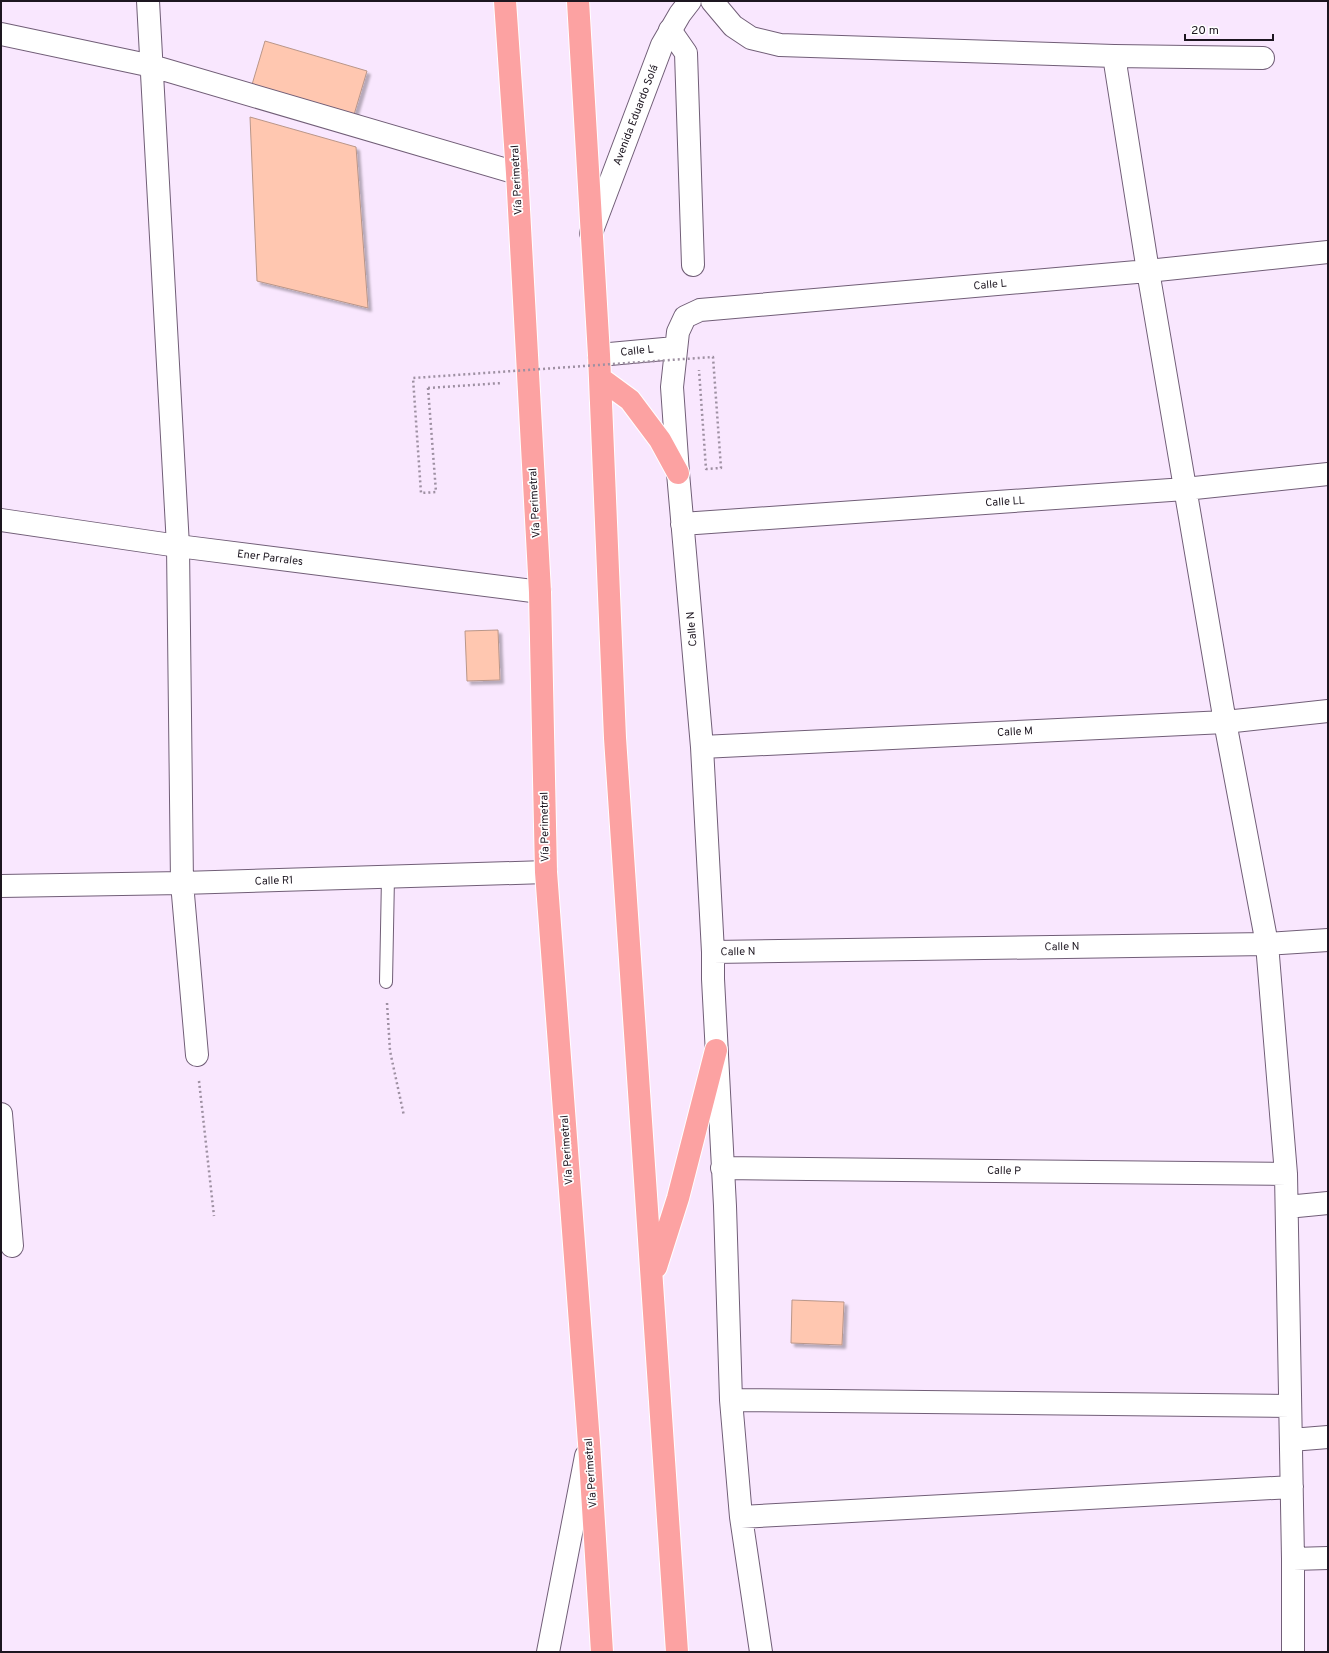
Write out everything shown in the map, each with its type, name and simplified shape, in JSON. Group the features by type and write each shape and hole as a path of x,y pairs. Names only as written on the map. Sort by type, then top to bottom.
{"highway":[{"name":"Vía Perimetral","path":"505,1 517,173 540,592 546,872 589,1443 602,1652"},
{"path":"578,1 599,355 615,738 677,1652"},
{"path":"600,378 630,400 660,440 678,473"},
{"path":"652,1278 678,1198 716,1050"}],"street":[{"path":"148,1 178,546 182,883 197,1055"},
{"name":"Avenida Eduardo Solá","path":"591,233 662,45 670,30 690,1"},
{"path":"712,1 733,26 751,38 780,45 1114,56 1263,58"},
{"path":"670,30 686,53 693,265"},
{"path":"1,34 152,66 517,173"},
{"path":"1114,56 1148,271 1225,722 1267,944 1286,1174 1292,1488 1293,1652"},
{"name":"Calle L","path":"672,387 675,348 678,332 685,317 700,310 1148,271 1328,252"},
{"name":"Calle L","path":"599,355 675,348"},
{"name":"Calle N","path":"672,387 682,524 702,747 713,952 1267,944 1328,940"},
{"name":"Calle LL","path":"682,524 1185,489 1328,474"},
{"name":"Ener Parrales","path":"1,520 178,546 540,592"},
{"name":"Calle M","path":"702,747 1225,722 1328,711"},
{"name":"Calle R1","path":"1,886 182,883 546,872"},
{"path":"713,952 716,1050 725,1206 731,1400 741,1517 761,1652"},
{"path":"1,1114 12,1246"},
{"name":"Calle P","path":"722,1168 1286,1174"},
{"path":"1287,1207 1328,1203"},
{"path":"731,1400 1290,1406"},
{"path":"1291,1440 1328,1437"},
{"path":"548,1652 589,1443"},
{"path":"741,1517 1292,1488"},
{"path":"1293,1559 1328,1558"}],"lane":[{"path":"386,982 388,877"}],"path":[{"path":"528,381 428,388 436,492 421,493 413,378 713,358 721,468 706,469 700,370"},
{"path":"386,982 390,1051 404,1116"},
{"path":"197,1055 214,1216"}],"building":[{"path":"265,41 367,71 353,118 251,88"},
{"path":"250,117 356,147 368,308 257,281"},
{"path":"498,630 500,680 467,681 465,631"},
{"path":"792,1300 844,1302 842,1345 791,1343"}]}
